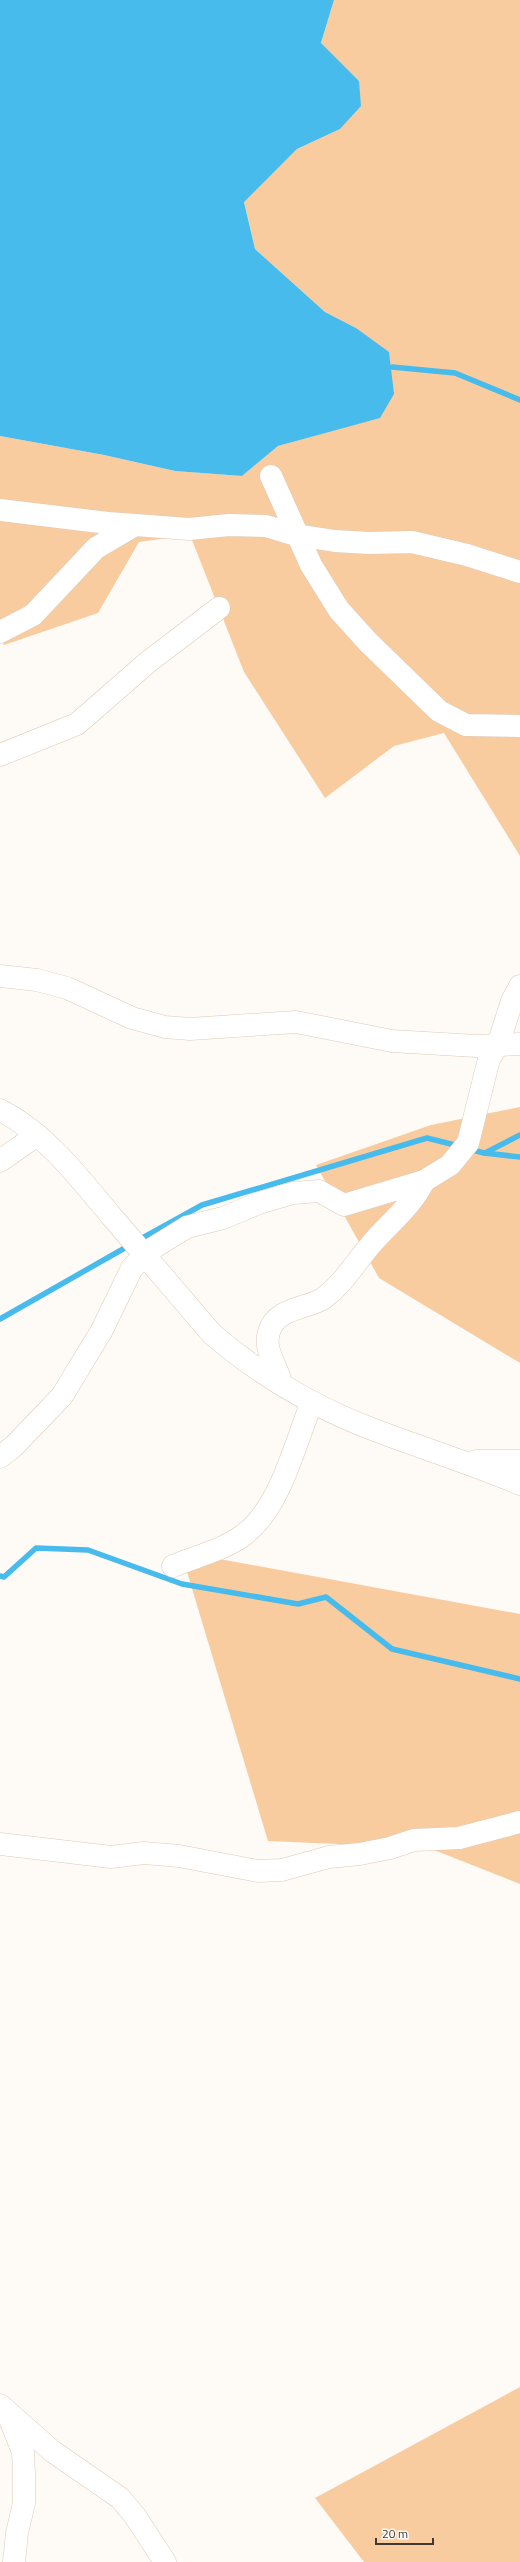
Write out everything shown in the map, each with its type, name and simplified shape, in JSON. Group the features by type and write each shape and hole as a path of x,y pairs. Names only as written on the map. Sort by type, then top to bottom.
{"street":[{"path":"271,476 296,535 311,565 339,610 368,642 438,710 466,725 520,726"},
{"path":"0,510 135,525 189,529 229,525 266,526 296,535 369,543 412,542 467,555 520,572"},
{"path":"0,632 33,615 96,548 135,525"},
{"path":"0,755 77,724 148,662 219,608"},
{"path":"0,976 37,980 67,988 132,1018 165,1027 190,1029 296,1022 392,1041 476,1046 520,1044"},
{"path":"0,1457 14,1446 62,1396 102,1330 132,1268 144,1255 187,1227 223,1218 259,1203 293,1194 319,1191 344,1205 424,1181 450,1165 468,1143 475,1120 480,1085 489,1059 498,1045 512,1001 520,986"},
{"path":"0,1110 15,1117 37,1135 81,1180 212,1334 235,1354 312,1402 372,1429 467,1461 520,1484"},
{"path":"0,1161 37,1135"},
{"path":"281,1384 279,1374 268,1352 269,1331 281,1316 302,1305 322,1299 341,1283 374,1241 416,1197 424,1181"},
{"path":"173,1566 222,1548 245,1534 264,1514 288,1463 312,1402"},
{"path":"467,1461 520,1461"},
{"path":"0,1844 111,1857 144,1853 179,1856 258,1871 282,1870 329,1857 368,1853 414,1840 471,1835 520,1822"},
{"path":"4,2409 23,2452 24,2503 17,2533 14,2562"},
{"path":"4,2409 52,2451 120,2498 135,2516 165,2562"}],"shaded area":[{"path":"334,0 520,0 520,856 444,733 394,746 325,798 244,672 190,535 139,542 98,613 4,645 0,636 0,436 104,455 175,471 242,476 278,446 380,417 356,328 325,312 255,249 244,201 297,149 340,129 359,81 321,44"},
{"path":"520,1107 520,1363 379,1278 316,1165 431,1125"},
{"path":"181,1552 520,1614 520,1884 429,1848 268,1841"},
{"path":"520,2387 520,2562 364,2562 315,2498"}],"water":[{"path":"0,0 334,0 321,43 359,81 361,106 340,129 297,149 244,202 255,249 325,312 356,328 389,352 394,394 380,418 278,446 242,476 175,471 104,455 0,436"}],"waterway":[{"path":"392,367 455,373 520,400"},
{"path":"485,1153 520,1135"},
{"path":"137,1241 202,1205 427,1138 459,1146"},
{"path":"469,1149 484,1153 520,1157"},
{"path":"0,1319 130,1245"},
{"path":"0,1576 4,1577 36,1548 88,1550 182,1584 298,1604 326,1597 392,1649 520,1679"}]}
